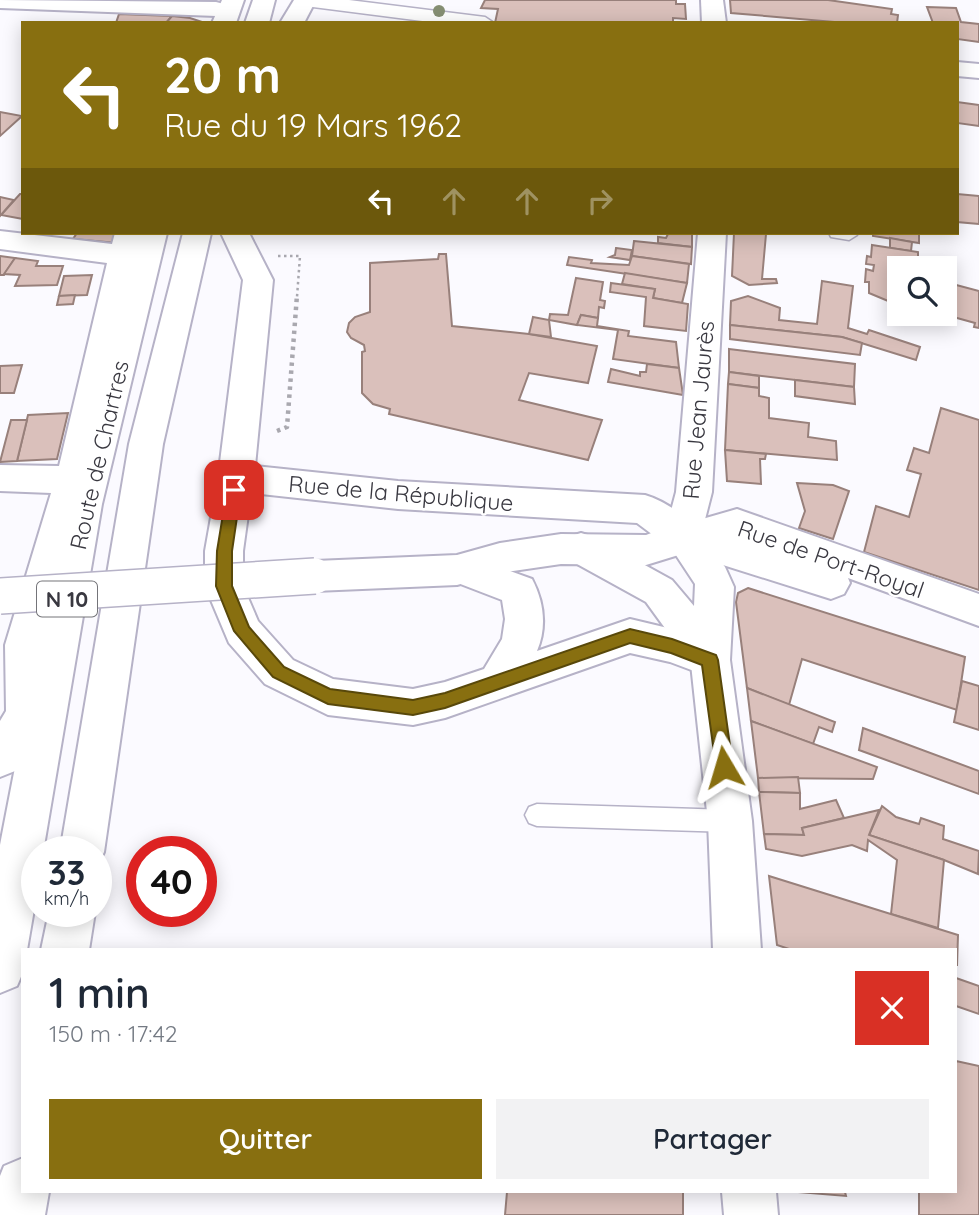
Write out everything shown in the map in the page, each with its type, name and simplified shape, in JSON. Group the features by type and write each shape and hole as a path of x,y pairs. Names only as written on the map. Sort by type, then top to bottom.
{"street":[{"path":"258,21 264,0"},
{"path":"293,21 305,0 469,21"},
{"path":"712,0 713,21"},
{"path":"0,1 220,11"},
{"path":"959,69 979,71"},
{"name":"Route de Chartres","path":"0,969 84,505 152,235"},
{"name":"Route de Chartres","path":"85,836 146,444 197,235"},
{"path":"236,235 258,280 236,478 224,551 224,586 243,631 279,672 328,696 413,707 445,700 630,636 672,646 710,660"},
{"name":"Rue Jean Jaurès","path":"682,537 694,492 712,235"},
{"path":"0,240 126,244 73,480 25,645 27,715 0,757"},
{"path":"0,478 73,480"},
{"name":"Rue de la République","path":"236,478 398,495 645,509 682,537"},
{"name":"Rue de Port-Royal","path":"412,570 463,569 500,558 581,548 646,550 682,537 737,523 979,610"},
{"name":"Rue de Port-Royal","path":"412,570 493,544 561,531 635,531 682,537 979,631"},
{"path":"682,537 715,587 710,660 730,821 737,948"},
{"path":"581,548 619,566 659,591 710,660"},
{"path":"463,569 519,590 525,616 525,635 498,682"},
{"path":"0,596 412,570"},
{"path":"65,948 69,927"},
{"path":"18,1215 22,1193"},
{"path":"749,1193 751,1215"}],"lane":[{"path":"537,815 730,821"}],"building":[{"path":"485,0 676,0 676,4 685,4 686,19 495,21 498,9 481,8"},
{"path":"730,0 828,0 892,9 891,14 898,15 897,21 823,21 731,13"},
{"path":"927,7 956,8 961,22 979,24 979,42 959,39 959,21 932,21"},
{"path":"119,14 172,16 168,21 117,21"},
{"path":"172,16 199,21 168,21"},
{"path":"959,102 979,105 979,126 959,123"},
{"path":"0,112 21,116 21,117 0,136"},
{"path":"20,194 21,194 21,219 1,215"},
{"path":"959,194 979,196 979,224 959,222"},
{"path":"0,197 14,200 0,216"},
{"path":"76,235 122,235 117,243 73,239"},
{"path":"668,235 692,235 692,247 658,243 658,237 666,238"},
{"path":"734,235 766,235 762,279 776,279 777,283 749,285 732,276"},
{"path":"919,235 919,243 873,236"},
{"path":"890,238 912,242 911,251 890,248"},
{"path":"634,241 692,247 691,264 632,256"},
{"path":"872,245 918,252 918,256 887,256 887,301 869,293 869,282 865,282 866,269 873,271 874,265 866,264 867,256 871,257"},
{"path":"616,248 632,250 630,260 610,257 615,255"},
{"path":"439,254 446,254 452,326 529,334 597,346 588,383 529,373 519,400 602,420 588,460 389,414 390,409 373,404 362,393 364,345 351,338 347,332 349,323 355,317 370,312 370,263 438,259"},
{"path":"0,256 15,258 4,275 0,275"},
{"path":"632,256 689,264 687,283 567,265 569,257 592,260 591,263 629,265"},
{"path":"15,258 38,261 36,266 63,266 57,285 15,286 20,275 4,274"},
{"path":"625,273 687,283 682,303 653,298 655,289 622,284"},
{"path":"92,275 87,295 59,296 64,276"},
{"path":"576,278 603,282 600,300 605,301 604,308 599,307 598,318 581,315 577,325 549,320 550,314 568,315"},
{"path":"822,281 853,286 848,328 867,334 869,330 920,347 916,360 842,337 730,325 731,301 748,296 780,308 779,320 817,324"},
{"path":"611,283 655,289 653,298 688,304 686,331 644,326 646,297 610,292"},
{"path":"957,285 979,291 979,328 974,327 975,323 957,318"},
{"path":"75,295 73,304 57,305 59,296"},
{"path":"581,315 598,318 597,326 629,331 628,336 676,342 679,368 613,359 618,330 577,325"},
{"path":"533,317 549,320 551,337 529,334"},
{"path":"730,325 842,337 862,343 860,355 730,339"},
{"path":"729,349 855,364 854,387 729,372"},
{"path":"647,364 679,368 683,395 608,382 611,369 640,376 640,372 646,372"},
{"path":"22,365 14,393 0,393 0,366"},
{"path":"729,372 759,376 759,388 728,384"},
{"path":"795,380 854,387 855,404 795,396"},
{"path":"728,384 759,388 759,396 769,398 769,418 809,423 808,437 836,441 837,460 725,450"},
{"path":"941,408 979,420 979,590 864,552 876,506 909,517 921,474 907,470 914,448 929,453"},
{"path":"68,413 57,459 17,461 28,415"},
{"path":"11,420 27,420 17,461 0,462"},
{"path":"725,450 766,454 765,459 760,459 761,484 727,481"},
{"path":"797,483 833,485 849,491 833,539 799,528 805,511"},
{"path":"748,588 965,657 957,710 802,659 789,705 747,688 736,602 738,593"},
{"path":"962,681 979,686 979,730 954,722"},
{"path":"747,688 835,722 832,732 819,727 813,744 751,721"},
{"path":"751,721 877,767 873,779 758,778"},
{"path":"863,728 979,771 979,794 859,750"},
{"path":"798,777 800,793 759,792 758,778"},
{"path":"759,792 800,793 800,809 836,800 844,818 802,828 804,835 764,834"},
{"path":"882,806 896,817 919,824 921,818 944,826 943,839 979,851 978,874 869,835"},
{"path":"879,810 869,835 944,860 938,928 891,914 897,860 868,840 867,851 852,845 802,856 766,849 764,834 804,835 802,828"},
{"path":"769,876 958,935 957,966 957,948 786,948 777,945"},
{"path":"957,978 979,986 979,1014 957,1006"},
{"path":"957,1061 979,1066 979,1215 919,1215 919,1193 957,1193"},
{"path":"507,1193 683,1193 683,1215 505,1215"},
{"path":"810,1193 845,1193 846,1196"}],"route":[{"path":"234,490 224,551 224,586 243,631 279,672 328,696 413,707 445,700 630,636 672,646 710,660 724,767"}]}
